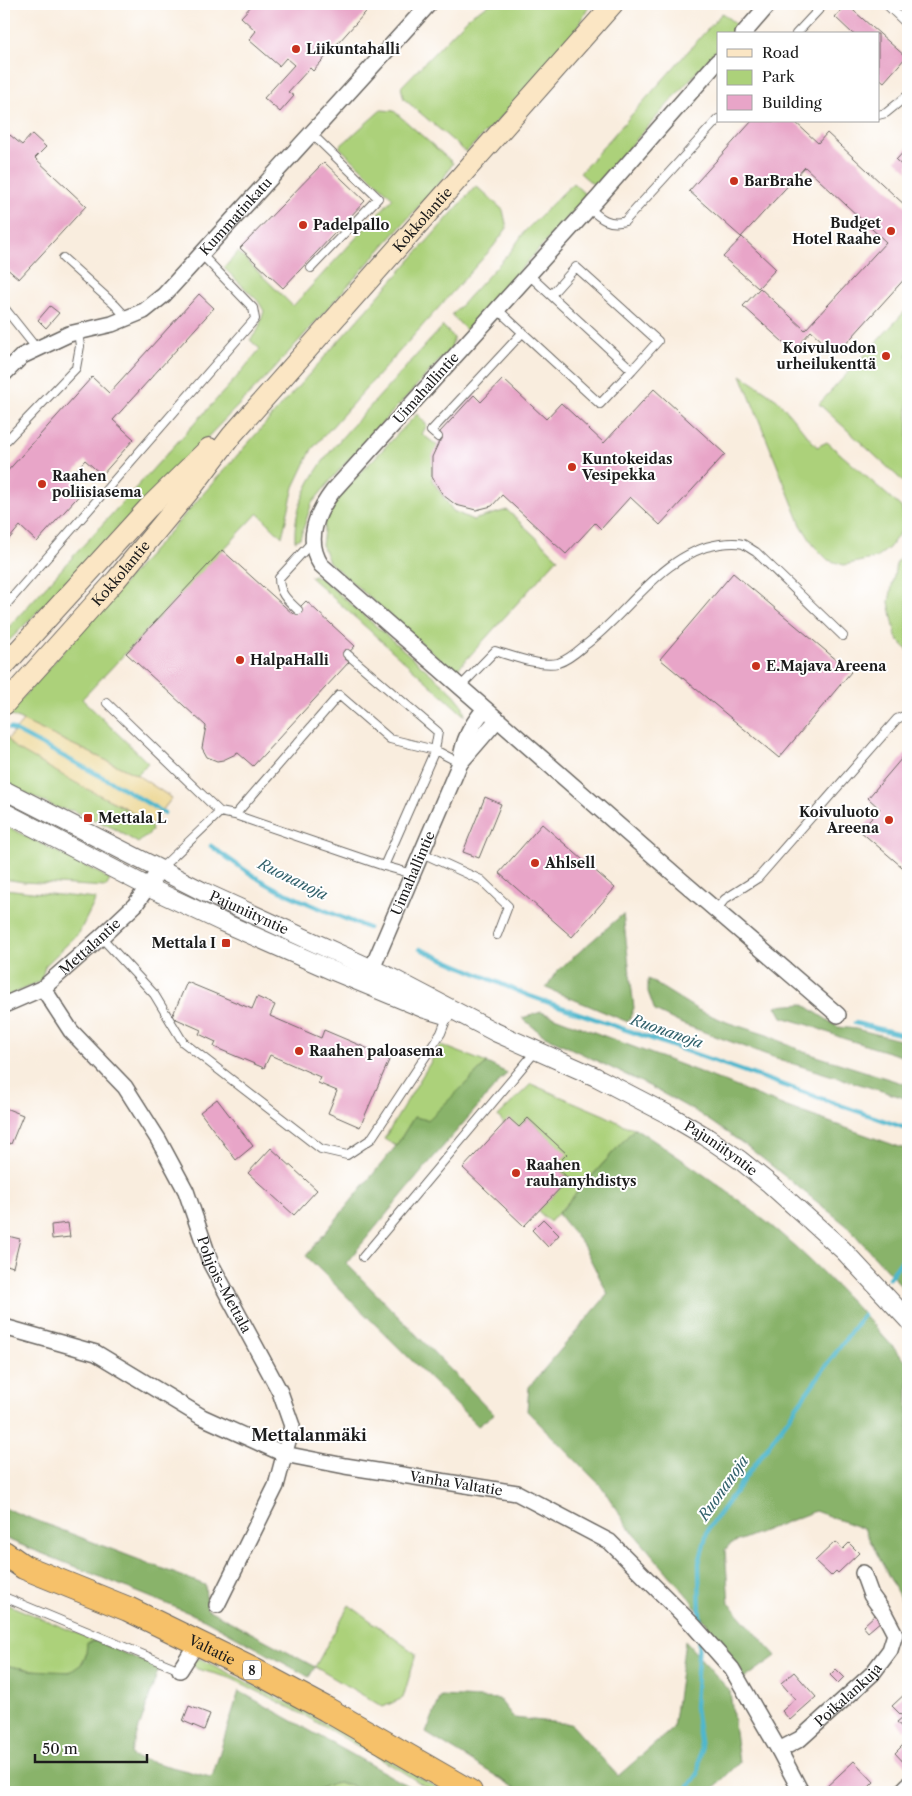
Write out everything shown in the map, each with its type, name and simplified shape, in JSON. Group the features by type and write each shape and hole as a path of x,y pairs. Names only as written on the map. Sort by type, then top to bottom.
{"highway":[{"name":"Valtatie","path":"4,1553 14,1566 128,1609 198,1642 326,1709 470,1792"}],"main road":[{"name":"Kokkolantie","path":"4,705 116,580 191,489 232,435 612,4"},
{"name":"Kokkolantie","path":"4,666 148,508 211,446 232,435"}],"street":[{"name":"Kummatinkatu","path":"4,374 22,356 69,334 112,324 144,311 164,295 429,4"},
{"path":"745,32 769,4"},
{"name":"Uimahallintie","path":"313,541 316,521 321,509 333,491 589,208 717,62"},
{"path":"313,541 314,551 322,565 485,709 838,1014"},
{"name":"Uimahallintie","path":"368,976 460,763 465,739 485,709"},
{"name":"Uimahallintie","path":"460,763 498,720"},
{"name":"Pajuniityntie","path":"4,790 368,976 425,1009 449,1012 537,1049 670,1115 740,1160 776,1190 843,1250 908,1320"},
{"name":"Pajuniityntie","path":"4,812 222,922 368,976"},
{"name":"Mettalantie","path":"4,1005 43,988 135,905 160,869"},
{"name":"Pohjois-Mettala","path":"43,988 71,1031 125,1087 158,1139 186,1191 211,1264 280,1392 292,1426 276,1486 216,1605"},
{"name":"Vanha Valtatie","path":"4,1327 96,1353 202,1417 284,1454 345,1466 517,1493 610,1542 692,1625 732,1669 801,1792"},
{"name":"Poikalankuja","path":"779,1750 800,1739 822,1720 872,1674 890,1650 895,1634 872,1595 863,1573"},
{"path":"180,1670 198,1642"},
{"path":"901,1792 908,1786"}],"lane":[{"path":"798,32 824,4"},
{"path":"886,4 908,25"},
{"path":"880,114 886,113 908,95"},
{"path":"589,208 607,222 616,223 625,220 717,120"},
{"path":"312,133 378,198 312,268"},
{"path":"4,607 255,319 253,308 201,254"},
{"path":"63,258 116,305 127,318"},
{"path":"497,309 600,404 658,341 576,267 551,295"},
{"path":"529,275 632,370"},
{"path":"6,310 37,349"},
{"path":"4,443 76,368 80,346 78,332"},
{"path":"438,437 431,431 523,332"},
{"path":"298,610 283,596 279,586 279,578 313,541"},
{"path":"460,687 495,651 544,664 559,662 572,656 602,633 659,574 674,563 705,546 728,542 742,544 756,552 843,636"},
{"path":"348,654 438,732 435,750 384,866"},
{"path":"236,815 339,695 390,739 435,750 460,763"},
{"path":"107,703 220,812 236,815 384,866 413,874"},
{"path":"716,910 725,898 758,878 897,719 908,714"},
{"path":"160,869 220,812"},
{"path":"422,853 481,880 508,906 498,935"},
{"path":"101,937 154,994 183,1042 321,1149 347,1155 371,1139 440,1033 449,1012"},
{"path":"363,1257 537,1049"},
{"path":"4,1597 180,1670"}],"green space":[{"path":"490,4 590,4 578,28 516,102 466,152 404,99 401,87 471,15"},
{"path":"722,13 738,26 733,32 717,32 717,49 595,186 580,173"},
{"path":"381,110 394,111 453,163 443,179 271,372 6,644 4,643 4,629 6,630 236,378 260,349 250,340 258,330 264,311 258,301 224,268 238,252 293,306 393,198 339,147"},
{"path":"573,183 587,196 466,330 452,315 511,251 525,231"},
{"path":"476,186 503,210 507,228 493,247 312,449 294,487 282,537 258,513 82,699 148,763 137,775 8,714"},
{"name":"Koivuluodon urheilukenttä","path":"908,308 908,486 819,404"},
{"path":"443,326 454,338 451,348 342,467 312,503 300,538 295,541 296,520 301,500 321,464 348,430"},
{"path":"741,375 777,399 817,447 827,442 901,507 904,517 902,530 889,548 876,558 844,565 828,560 814,546 801,525"},
{"path":"417,414 427,425 422,434 438,446 432,480 453,511 473,520 507,510 558,558 456,671 329,562 322,545 325,522 340,494"},
{"path":"908,543 908,651 896,637 889,602 896,564"},
{"path":"314,575 322,579 454,694 462,704 465,716 310,577"},
{"path":"4,734 27,754 139,817 151,825 152,831 138,843 115,829 74,811 57,808 4,783"},
{"path":"4,825 110,880 106,887 4,879"},
{"path":"4,889 96,899 79,933 45,966 41,981 4,998"},
{"path":"623,914 634,1008 628,1022 546,988 556,972"},
{"path":"648,979 698,1010 729,1023 767,1035 804,1052 908,1085 908,1099 784,1061 682,1024 655,1011 648,992"},
{"path":"803,1004 838,1027 856,1029 908,1042 908,1058 782,1017 776,1006"},
{"path":"541,1012 787,1107 908,1150 908,1293 846,1225 748,1147 698,1113 651,1087 543,1035 522,1018"},
{"path":"441,1045 487,1063 428,1121 414,1117 396,1146 384,1139"},
{"path":"487,1063 507,1073 427,1165 346,1263 494,1414 478,1426 306,1256 396,1146 414,1117 428,1120"},
{"path":"531,1084 626,1126 635,1128 550,1222 538,1211 569,1179 555,1166 566,1154 528,1118 519,1127 504,1124 498,1116"},
{"path":"635,1128 744,1204 799,1250 837,1287 908,1364 908,1613 864,1529 815,1511 730,1544 725,1550 729,1603 776,1656 744,1679 690,1599 625,1523 602,1487 527,1411 529,1387 608,1294 583,1245 558,1214"},
{"path":"4,1508 205,1585 207,1609 315,1667 309,1677 204,1619 4,1538"},
{"path":"4,1603 96,1641 89,1642 83,1662 72,1671 48,1672 4,1665"},
{"path":"349,1605 416,1654 403,1698 383,1707 315,1667"},
{"path":"96,1641 159,1668 131,1753 133,1757 210,1777 213,1774 239,1691 419,1792 361,1792 351,1785 340,1783 331,1784 312,1792 4,1792 4,1665 31,1670 70,1672 83,1663 87,1643"},
{"path":"685,1641 730,1691 739,1763 710,1792 522,1792 426,1733 441,1696 499,1699 514,1718 571,1724 618,1776 673,1728"},
{"path":"195,1658 201,1659 302,1710 445,1792 434,1792 302,1714 243,1684 230,1678 197,1669 192,1664"},
{"path":"331,1784 351,1785 361,1792 312,1792"}],"sand":[{"path":"23,721 137,775 172,798 151,825 124,807 85,788 15,748 8,739"}],"building":[{"name":"Liikuntahalli","path":"253,4 373,4 313,71 310,68 288,92 294,96 280,112 264,98 294,65 286,58 279,66 249,40 256,31 241,17"},
{"path":"846,4 878,32 851,32 835,17"},
{"path":"880,34 906,57 884,82 880,79"},
{"name":"Budget Hotel Raahe","path":"751,122 795,122 818,143 827,133 908,208 908,220 905,223 908,226 908,275 843,347 839,344 833,351 811,331 793,351 743,306 760,288 805,330 886,242 805,167 741,237 689,191"},
{"path":"32,134 46,147 35,158 86,206 19,279 5,267 4,269 4,142 10,135 22,145"},
{"path":"908,147 908,171 896,160"},
{"name":"Padelpallo","path":"324,162 365,201 283,288 240,248"},
{"path":"742,237 776,269 758,288 723,257"},
{"path":"199,294 214,308 113,420 134,439 102,475 85,460 69,478 84,490 37,542 20,526 4,545 4,475 92,377 109,393"},
{"path":"50,306 59,313 46,328 38,320"},
{"name":"Kuntokeidas Vesipekka","path":"503,379 546,419 561,403 604,443 654,389 725,454 660,525 630,497 601,529 595,523 566,554 502,495 492,506 476,510 456,505 443,495 432,477 432,457 438,444 440,432 474,395 481,402"},
{"name":"HalpaHalli","path":"222,550 293,614 306,601 355,646 344,658 349,662 253,766 238,753 217,761 207,757 202,748 206,726 126,653"},
{"name":"E.Majava Areena","path":"733,573 851,672 779,758 660,659"},
{"name":"Koivuluoto Areena","path":"908,751 908,872 860,831 880,809 868,798"},
{"path":"485,797 501,804 479,858 463,852"},
{"path":"542,824 615,888 572,937 499,873"},
{"name":"Raahen paloasema","path":"187,982 252,1009 257,997 275,1005 270,1016 321,1038 324,1030 390,1058 360,1127 328,1113 337,1091 318,1083 320,1077 270,1055 264,1068 214,1047 216,1042 199,1034 201,1030 172,1017"},
{"path":"217,1099 253,1146 236,1160 200,1112"},
{"path":"5,1108 23,1115 11,1144 4,1141"},
{"name":"Raahen rauhanyhdistys","path":"509,1118 519,1127 528,1118 567,1154 555,1166 569,1179 524,1226 463,1168"},
{"path":"271,1148 317,1190 294,1215 248,1173"},
{"path":"543,1219 559,1235 548,1247 532,1230"},
{"path":"68,1223 70,1237 52,1239 51,1225"},
{"path":"4,1235 20,1239 13,1267 4,1264"},
{"path":"835,1542 843,1549 849,1543 859,1553 838,1573 836,1571 831,1576 815,1561"},
{"path":"876,1614 882,1620 868,1632 863,1626"},
{"path":"836,1669 844,1677 838,1683 830,1675"},
{"path":"794,1672 816,1697 790,1720 782,1711 795,1699 781,1683"},
{"path":"908,1691 908,1727 904,1730 897,1722 903,1717 892,1706"},
{"path":"189,1706 210,1714 204,1730 183,1721"},
{"path":"906,1742 908,1744 907,1766 895,1753"},
{"path":"854,1761 874,1782 864,1792 826,1792 828,1791 825,1788"}],"waterway":[{"name":"Ruonanoja","path":"10,728 121,787 164,813"},
{"name":"Ruonanoja","path":"211,846 269,885 368,928"},
{"name":"Ruonanoja","path":"420,949 527,995 908,1129"},
{"path":"855,1023 908,1036"},
{"name":"Ruonanoja","path":"889,1278 908,1252"},
{"name":"Ruonanoja","path":"700,1626 699,1563 708,1529 863,1315"},
{"name":"Ruonanoja","path":"685,1792 698,1774 701,1748 695,1707 699,1639"}],"place":[{"name":"Liikuntahalli","path":"296,49"},
{"name":"BarBrahe","path":"734,181"},
{"name":"Padelpallo","path":"303,225"},
{"name":"Budget Hotel Raahe","path":"891,231"},
{"name":"Koivuluodon urheilukenttä","path":"886,356"},
{"name":"Kuntokeidas Vesipekka","path":"572,467"},
{"name":"Raahen poliisiasema","path":"42,484"},
{"name":"HalpaHalli","path":"240,660"},
{"name":"E.Majava Areena","path":"756,666"},
{"name":"Mettala L","path":"88,818"},
{"name":"Koivuluoto Areena","path":"889,820"},
{"name":"Ahlsell","path":"535,863"},
{"name":"Mettala I","path":"226,943"},
{"name":"Raahen paloasema","path":"299,1051"},
{"name":"Raahen rauhanyhdistys","path":"516,1173"}],"district":[{"name":"Mettalanmäki","path":"309,1435"}]}
